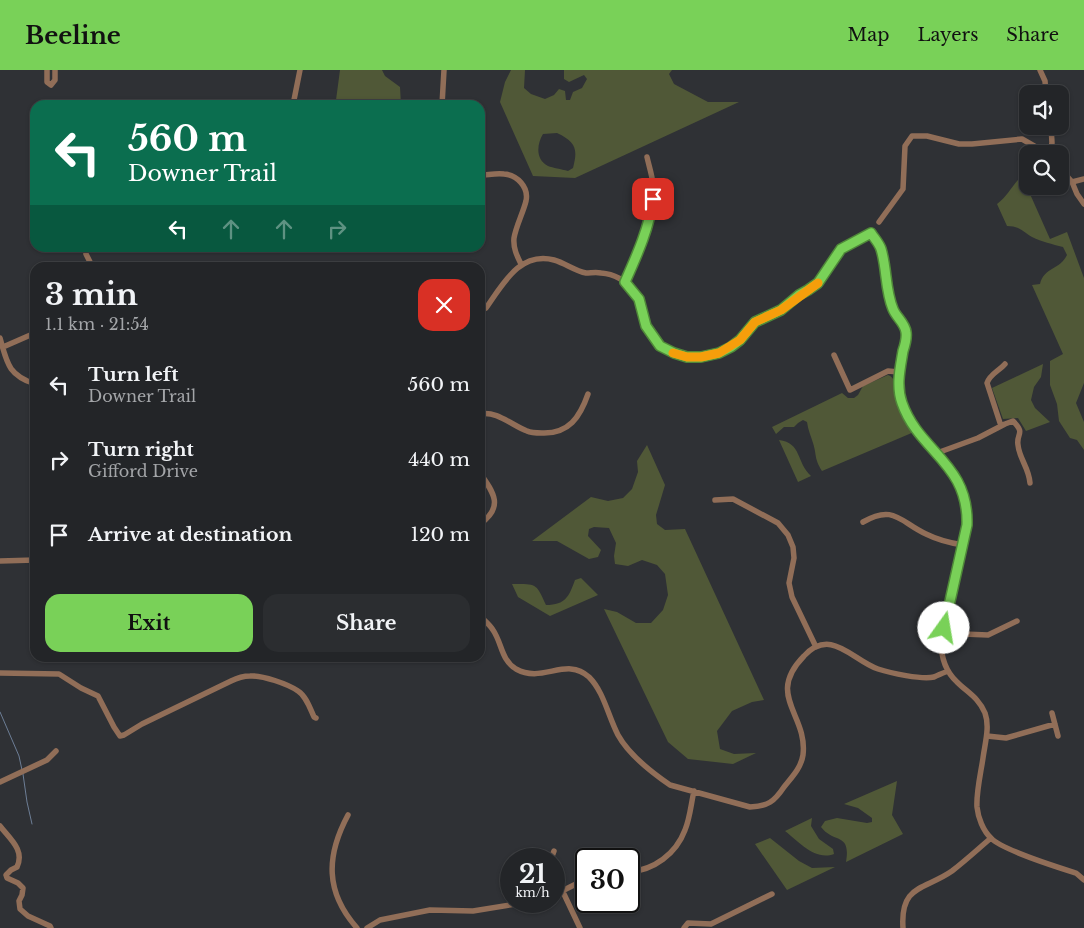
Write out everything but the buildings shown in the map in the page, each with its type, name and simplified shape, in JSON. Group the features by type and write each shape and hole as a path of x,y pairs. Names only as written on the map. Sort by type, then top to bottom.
{"street":[{"path":"46,70 47,82 52,85 55,80 55,70"},
{"path":"294,100 300,70"},
{"path":"442,100 444,70"},
{"path":"1040,70 1045,85"},
{"path":"879,222 903,189 905,146 912,136 927,136 959,144 1022,139 1032,145"},
{"path":"625,282 640,249 652,206 653,184 647,157"},
{"path":"485,175 503,174 514,177 525,188 526,198 514,239 516,252 521,264"},
{"path":"1069,178 1084,204"},
{"path":"1072,182 1084,179"},
{"path":"485,308 506,280 521,264 535,258 544,258 557,261 579,271 612,275 625,282 639,299 646,326 660,346 687,357 701,357 719,353 731,347 740,340 755,322 781,310 799,295 818,283 841,249 871,233 880,247 893,308 906,331 898,387 902,403 914,427 952,471 965,498 967,525 941,641 941,653 948,670 957,683 972,693 985,714 988,728 977,805 980,819 991,838 1002,846 1076,873 1084,880"},
{"path":"86,254 90,262"},
{"path":"2,347 30,335"},
{"path":"0,338 6,361 12,370 30,382"},
{"path":"834,355 850,390 888,371 899,372"},
{"path":"1001,426 987,383 989,377 1005,364"},
{"path":"485,413 500,417 529,432 553,434 573,423 583,409 588,394"},
{"path":"936,453 978,438 1013,421 1018,425 1021,433 1018,446 1029,475 1030,483"},
{"path":"485,481 493,492 495,505 489,518 485,521"},
{"path":"714,500 733,499 778,523 788,535 793,547 794,558 789,583 792,597 816,647"},
{"path":"863,522 878,515 893,516 904,520 923,533 942,542 963,545"},
{"path":"0,561 30,560"},
{"path":"485,621 494,631 504,657 515,668 526,673 541,674 564,668 577,670 587,676 596,685 618,736 628,749 659,777 670,784 750,807 762,806 775,800 799,768 803,756 802,733 787,697 790,676 804,656 816,647 834,645 846,649 861,661 878,669 919,677 933,677 948,670"},
{"path":"944,628 963,634 988,635 1017,622"},
{"path":"0,674 59,674 98,696 120,736 242,676 272,680 299,691 316,718"},
{"path":"1052,713 1058,736"},
{"path":"986,736 1006,738 1055,724"},
{"path":"0,782 47,760 56,751"},
{"path":"640,870 651,867 665,858 676,846 685,830 694,791"},
{"path":"348,815 340,830 335,848 332,865 333,882 337,898 345,914 358,928"},
{"path":"0,826 16,844 19,853 20,861 17,867 6,875 24,888 18,901 20,909 28,916 51,928"},
{"path":"903,928 902,917 905,904 912,893 921,886 950,872 991,838"},
{"path":"686,925 711,924 772,894"},
{"path":"565,905 580,928"},
{"path":"367,928 380,920 430,910 473,911 500,907"}],"green space":[{"path":"340,70 382,70 385,76 400,87 401,100 336,100"},
{"path":"511,70 525,70 524,88 531,94 545,99 554,95 559,89 565,91 566,100 570,100 573,92 582,88 587,79 584,75 569,82 564,79 564,70 672,70 669,74 674,84 708,102 739,102 575,178 533,176 500,102 505,82","holes":["557,133 572,143 574,147 573,168 568,171 548,166 539,155 539,142 543,134"]},
{"path":"1019,179 1019,195 1030,195 1050,239 1067,232 1084,278 1084,383 1076,403 1084,422 1084,450 1077,440 1070,438 1059,421 1057,404 1050,385 1050,361 1063,354 1032,285 1040,284 1045,274 1064,260 1067,255 1063,247 1032,237 1018,228 1007,226 997,204"},
{"path":"1043,364 1041,377 1034,387 1031,400 1035,408 1050,422 1026,431 1018,418 1003,419 992,388"},
{"path":"888,375 895,382 900,409 914,432 822,471 819,467 807,422 803,420 794,427 784,427 776,434 772,427 842,393 848,398 854,398 863,386"},
{"path":"779,440 792,445 806,471 811,476 798,482"},
{"path":"647,445 665,485 656,515 657,524 665,530 685,529 764,700 752,702 732,711 717,731 720,749 734,754 756,753 733,764 688,759 668,742 604,609 617,612 636,623 651,623 663,610 668,595 665,574 657,565 642,560 628,566 615,564 616,543 609,528 594,527 589,529 588,536 601,550 598,557 589,559 557,541 532,541 591,497 608,501 623,498 632,489 638,472 637,461"},
{"path":"581,578 598,595 550,616 518,597 512,584 535,586 546,605 553,605 566,598 575,580"},
{"path":"897,781 892,815 903,834 846,862 847,853 844,842 821,827 825,821 837,818 867,823 872,822 872,818 858,808 844,804"},
{"path":"812,818 811,826 819,839 833,849 834,854 820,855 814,853 785,831"},
{"path":"770,838 799,861 812,868 835,867 787,890 755,844"}],"waterway":[{"path":"0,712 19,756 22,770"},
{"path":"23,774 32,824"}],"slow traffic":[{"path":"673,353 687,357 701,357 719,353 740,340 755,322 781,310 799,295 818,283"}],"route":[{"path":"653,199 650,217 640,249 625,282 639,299 646,326 660,346 687,357 701,357 719,353 731,347 740,340 755,322 781,310 799,295 818,283 841,249 871,233 880,247 893,308 906,331 898,387 902,403 914,427 952,471 965,498 967,525 944,628"}]}
